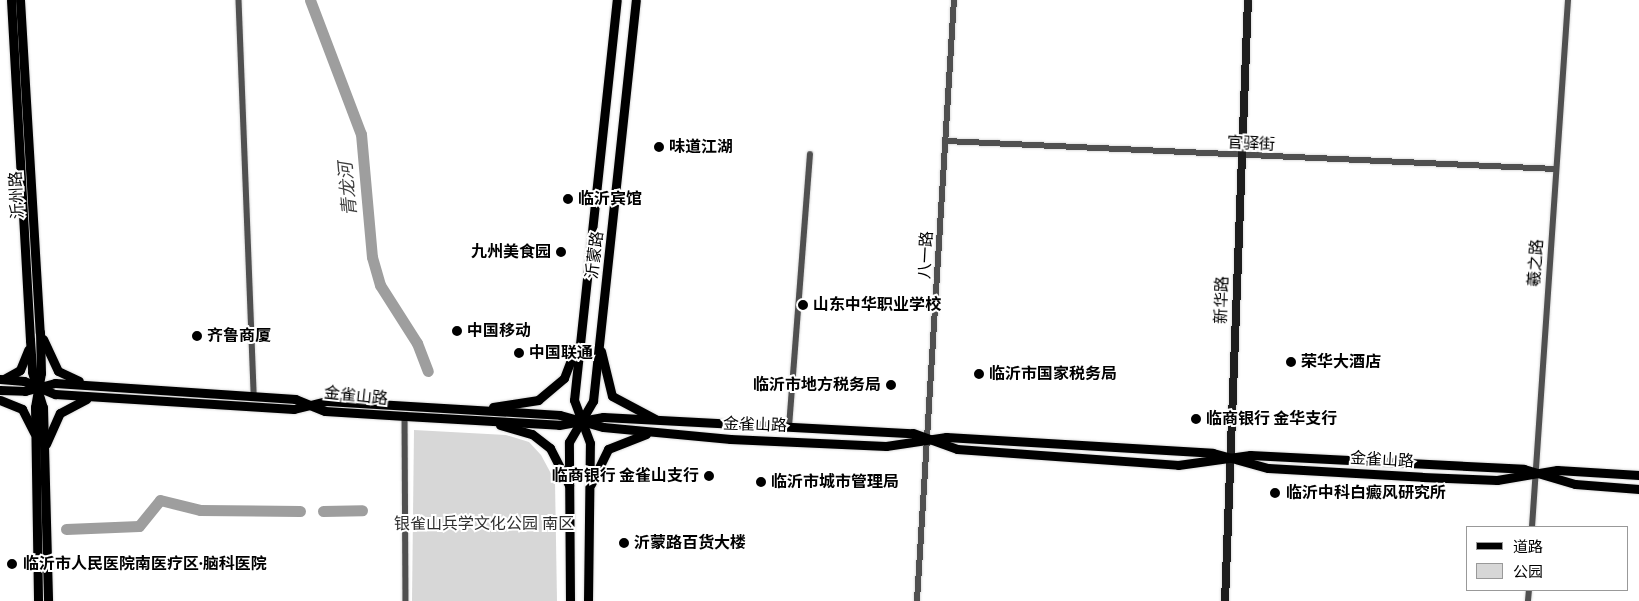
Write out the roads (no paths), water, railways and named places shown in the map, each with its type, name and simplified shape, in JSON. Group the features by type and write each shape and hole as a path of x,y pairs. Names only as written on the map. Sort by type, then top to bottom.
{"main road":[{"name":"沂州路","path":"11,0 32,372 39,388 45,447 48,601"},
{"name":"沂州路","path":"20,0 40,332 39,388 35,436 38,601"},
{"name":"沂蒙路","path":"588,601 590,443 574,400 617,0"},
{"name":"沂蒙路","path":"570,601 569,442 593,401 636,0"},
{"name":"新华路","path":"1225,601 1228,459 1248,0"},
{"path":"40,332 58,371 72,380 109,387"},
{"path":"478,410 538,400 564,378 580,338"},
{"path":"2,379 26,360 30,340"},
{"path":"599,344 612,396 657,420"},
{"name":"金雀山路","path":"2,379 55,394 294,409 326,401 560,415 581,421 647,433 886,446 946,437 1082,443 1213,453 1228,459 1268,468 1422,477 1498,480 1557,470 1639,475"},
{"name":"金雀山路","path":"0,390 39,388 55,383 254,397 308,404 325,411 559,425 604,417 913,433 927,440 957,449 1088,460 1178,465 1228,459"},
{"path":"45,447 60,413 75,402 98,396"},
{"path":"0,400 22,409 35,436"},
{"path":"480,420 532,434 550,448 570,486"},
{"path":"589,491 608,449 647,433"},
{"name":"金雀山路","path":"1535,474 1575,484 1639,489"}],"street":[{"path":"239,0 243,195 254,397"},
{"name":"八一路","path":"917,601 954,0"},
{"name":"羲之路","path":"1532,526 1568,0"},
{"name":"官驿街","path":"946,141 1241,157 1556,170"},
{"path":"789,427 810,155"},
{"path":"404,416 406,601"}],"waterway":[{"name":"青龙河","path":"310,0 361,134 372,257 380,285 417,343 428,371"},
{"name":"青龙河","path":"66,529 139,526 160,500 200,510 300,511"},
{"name":"青龙河","path":"323,511 362,510"}],"place":[{"name":"味道江湖","path":"659,147"},
{"name":"临沂宾馆","path":"568,199"},
{"name":"九州美食园","path":"561,252"},
{"name":"山东中华职业学校","path":"803,305"},
{"name":"中国移动","path":"457,331"},
{"name":"齐鲁商厦","path":"197,336"},
{"name":"中国联通","path":"519,353"},
{"name":"荣华大酒店","path":"1291,362"},
{"name":"临沂市国家税务局","path":"979,374"},
{"name":"临沂市地方税务局","path":"891,385"},
{"name":"临商银行 金华支行","path":"1196,419"},
{"name":"临商银行 金雀山支行","path":"709,476"},
{"name":"临沂市城市管理局","path":"761,482"},
{"name":"临沂中科白癜风研究所","path":"1275,493"},
{"name":"沂蒙路百货大楼","path":"624,543"},
{"name":"临沂市人民医院南医疗区·脑科医院","path":"12,564"}],"park label":[{"name":"银雀山兵学文化公园 南区","path":"484,524"}]}
